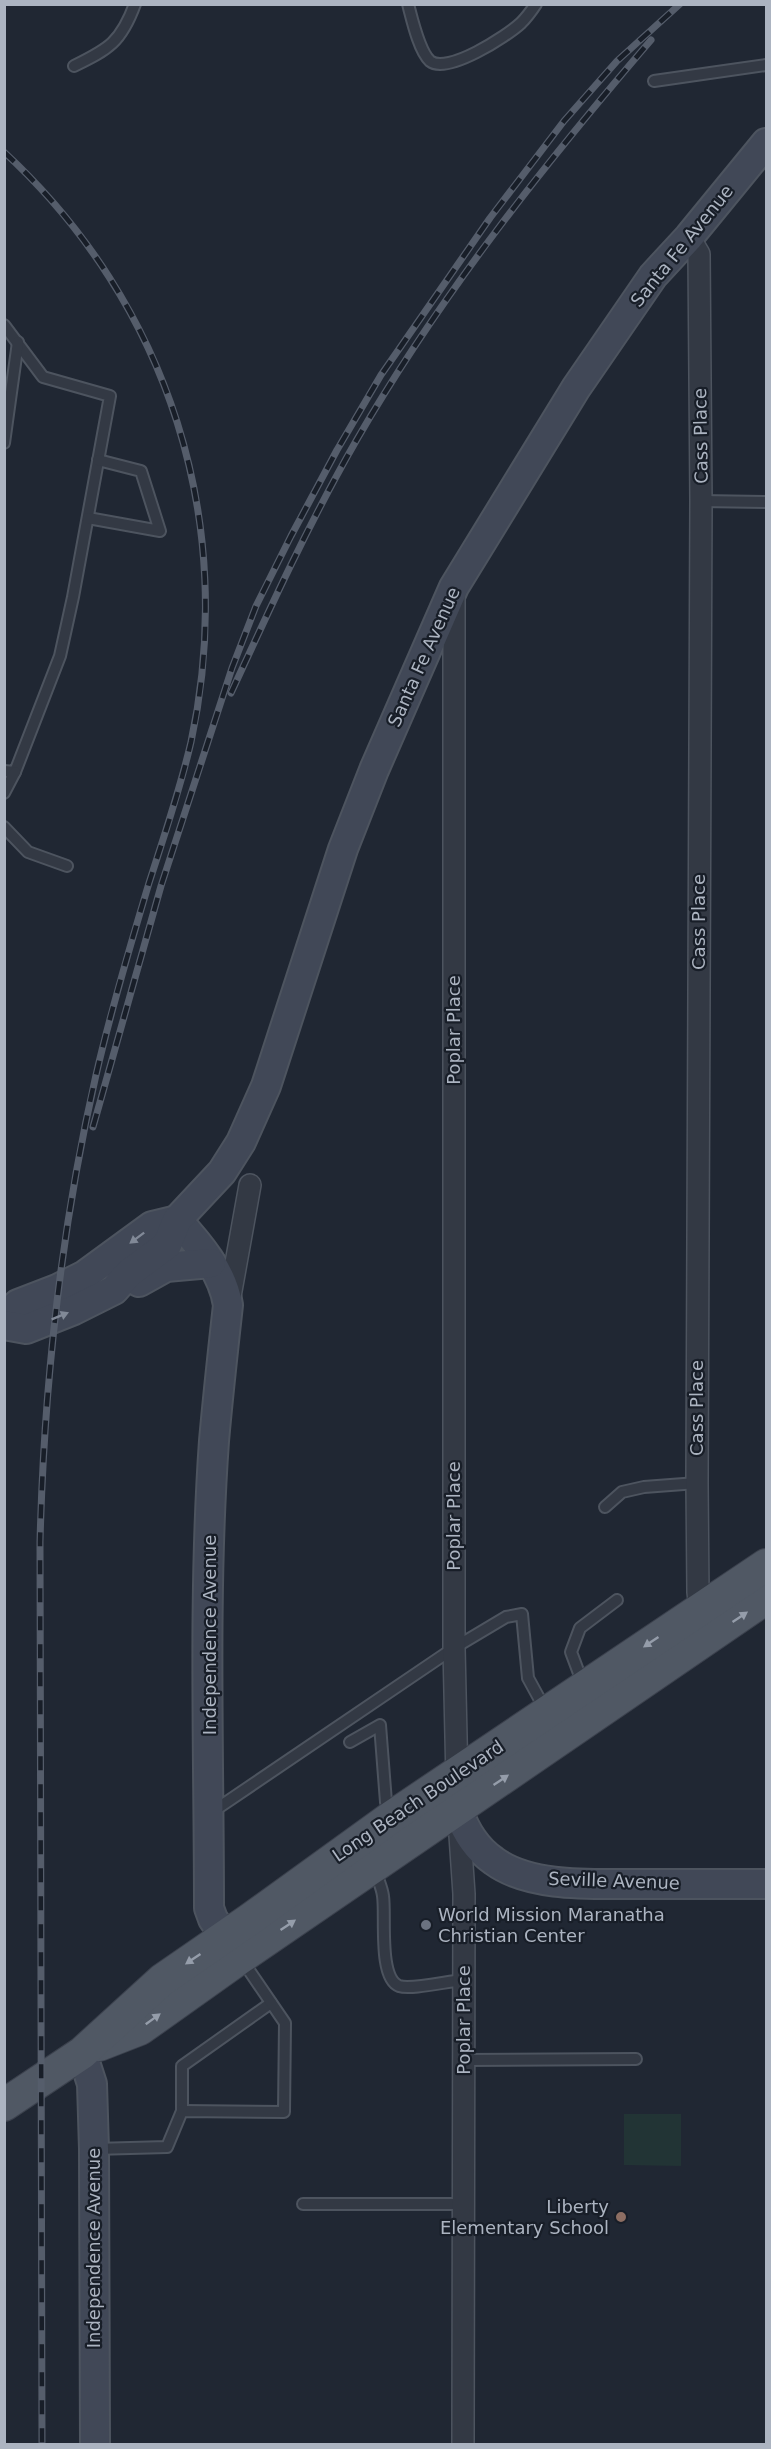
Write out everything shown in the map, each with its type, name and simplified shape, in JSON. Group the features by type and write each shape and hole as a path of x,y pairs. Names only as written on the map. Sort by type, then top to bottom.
{"main road":[{"name":"Santa Fe Avenue","path":"4,1325 26,1329 74,1310 114,1290 129,1273 166,1245 177,1220 222,1172 241,1142 254,1115 269,1077 343,849 374,770 454,587 576,388 653,276 689,237 766,143"},
{"name":"Independence Avenue","path":"177,1220 211,1263 226,1291 228,1305 214,1441 211,1512 209,1814 210,1908 213,1919 232,1947"},
{"path":"4,1317 18,1304 85,1275 152,1226 177,1220"},
{"path":"114,1290 135,1284 166,1267 211,1263"},
{"name":"Long Beach Boulevard","path":"232,1947 393,1816 766,1565"},
{"name":"Long Beach Boulevard","path":"4,2105 82,2052 162,1980 232,1947 374,1867 766,1598"},
{"name":"Seville Avenue","path":"458,1810 466,1834 494,1862 512,1871 535,1878 569,1883 766,1884"},
{"name":"Independence Avenue","path":"82,2052 92,2084 95,2445"}],"street":[{"name":"Cass Place","path":"689,237 699,254 701,501 697,1483 700,1610"},
{"name":"Poplar Place","path":"454,587 454,1648 456,1773 464,1894 463,2445"},
{"name":"Independence Avenue","path":"228,1305 250,1185"}],"lane":[{"path":"74,66 104,52 126,29 135,4"},
{"path":"408,4 421,47 430,61 441,66 489,45 521,23 536,4"},
{"path":"654,81 766,64"},
{"path":"4,325 43,377 110,396 74,597 60,656 10,772 4,793"},
{"path":"4,443 18,342"},
{"path":"88,518 160,531 141,471 98,460"},
{"path":"701,501 766,502"},
{"path":"4,827 28,852 67,866"},
{"path":"605,1507 622,1492 644,1487 697,1483"},
{"path":"584,1687 571,1652 580,1628 617,1600"},
{"path":"209,1814 454,1648 506,1617 522,1614 528,1678 548,1713"},
{"path":"350,1742 380,1725 386,1802 393,1816"},
{"path":"374,1867 383,1895 386,1967 391,1979 396,1985 405,1987 464,1980"},
{"path":"182,2111 284,2112 285,2023 232,1947"},
{"path":"94,2149 167,2147 182,2111 182,2066 272,2003"},
{"path":"464,2060 636,2059"},
{"path":"303,2204 464,2204"}],"shaded area":[{"path":"624,2114 681,2114 681,2166 624,2165"}],"railway":[{"path":"93,1127 161,886 232,668 256,606 291,536 337,450 381,375 490,218 564,121 617,61 680,4"},
{"path":"231,693 322,503 356,441 422,335 532,184 651,40"},
{"path":"4,152 61,212 109,278 148,348 177,422 196,499 205,579 203,660 191,742 121,978 96,1075 73,1190 50,1366 40,1542 42,2444"}],"place":[{"name":"World Mission Maranatha Christian Center","path":"426,1925"},
{"name":"Liberty Elementary School","path":"621,2217"}]}
